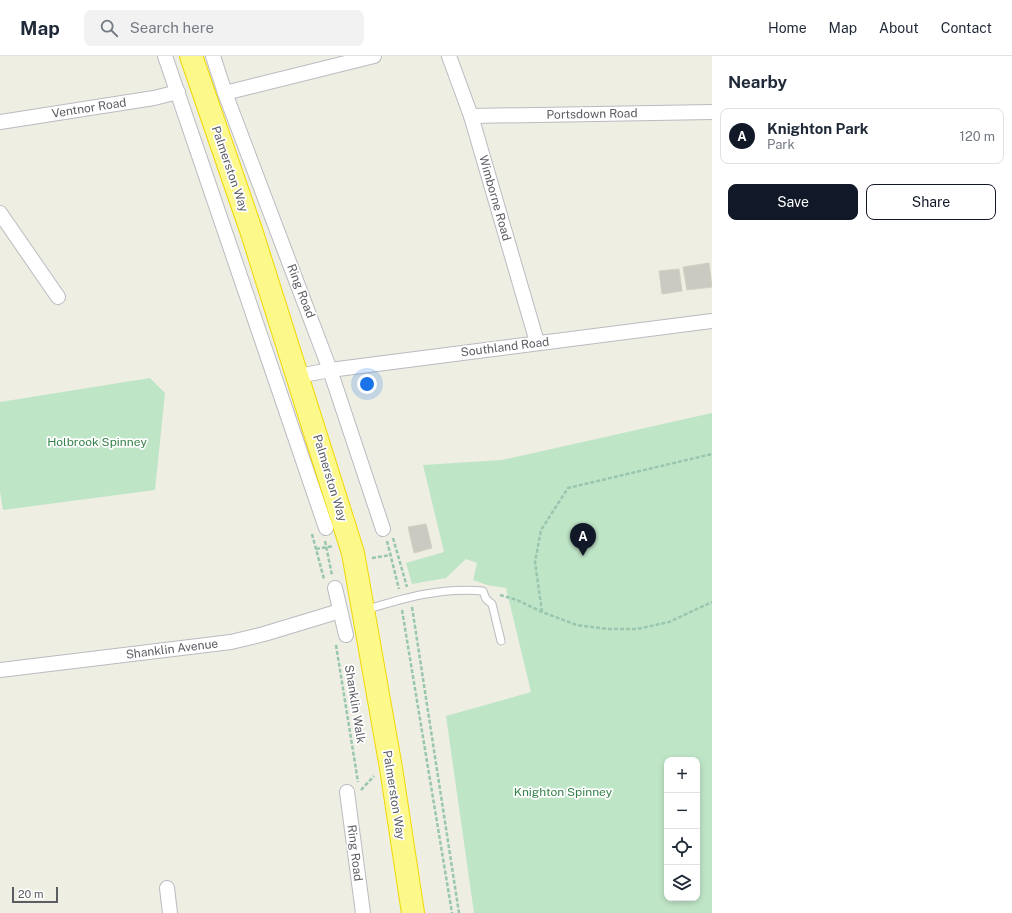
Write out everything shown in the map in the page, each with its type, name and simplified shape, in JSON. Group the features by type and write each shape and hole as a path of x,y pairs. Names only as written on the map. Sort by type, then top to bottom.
{"highway":[{"name":"Palmerston Way","path":"191,56 252,233 353,553 391,768 413,913"}],"street":[{"path":"165,56 326,528"},
{"name":"Ring Road","path":"213,56 225,93 330,370 383,529"},
{"path":"225,93 374,56"},
{"name":"Wimborne Road","path":"449,56 471,116 537,342"},
{"name":"Ventnor Road","path":"0,122 146,99 178,92"},
{"name":"Portsdown Road","path":"471,116 712,112"},
{"path":"0,213 58,297"},
{"name":"Southland Road","path":"298,376 330,370 537,342 712,321"},
{"path":"334,588 340,611 341,640"},
{"name":"Shanklin Avenue","path":"0,670 231,642 264,634 340,611"},
{"name":"Ring Road","path":"347,792 363,913"},
{"path":"167,888 170,913"}],"lane":[{"path":"362,610 410,596 445,591 483,591 486,599 492,604 501,642"}],"path":[{"path":"542,612 535,562 541,530 568,488 712,454"},
{"path":"383,529 390,526 410,596 459,913"},
{"path":"310,528 326,589 334,588 326,548 316,549"},
{"path":"391,555 401,599 452,913"},
{"path":"483,591 517,600 542,612 577,625 608,629 638,629 669,622 712,602"},
{"name":"Shanklin Walk","path":"341,640 358,782 347,792"}],"green space":[{"name":"Holbrook Spinney","path":"150,378 165,393 155,490 3,510 0,491 0,402"},
{"name":"Knighton Spinney","path":"712,413 712,913 474,913 446,716 531,692 506,588 487,585 473,580 477,563 466,559 446,578 412,584 406,563 444,552 423,465 502,460"}],"building":[{"path":"709,263 712,287 687,290 683,267"},
{"path":"679,269 682,291 662,294 659,271"},
{"path":"426,524 432,548 414,553 408,527"}],"place":[{"name":"Knighton Park","path":"583,556"}]}
